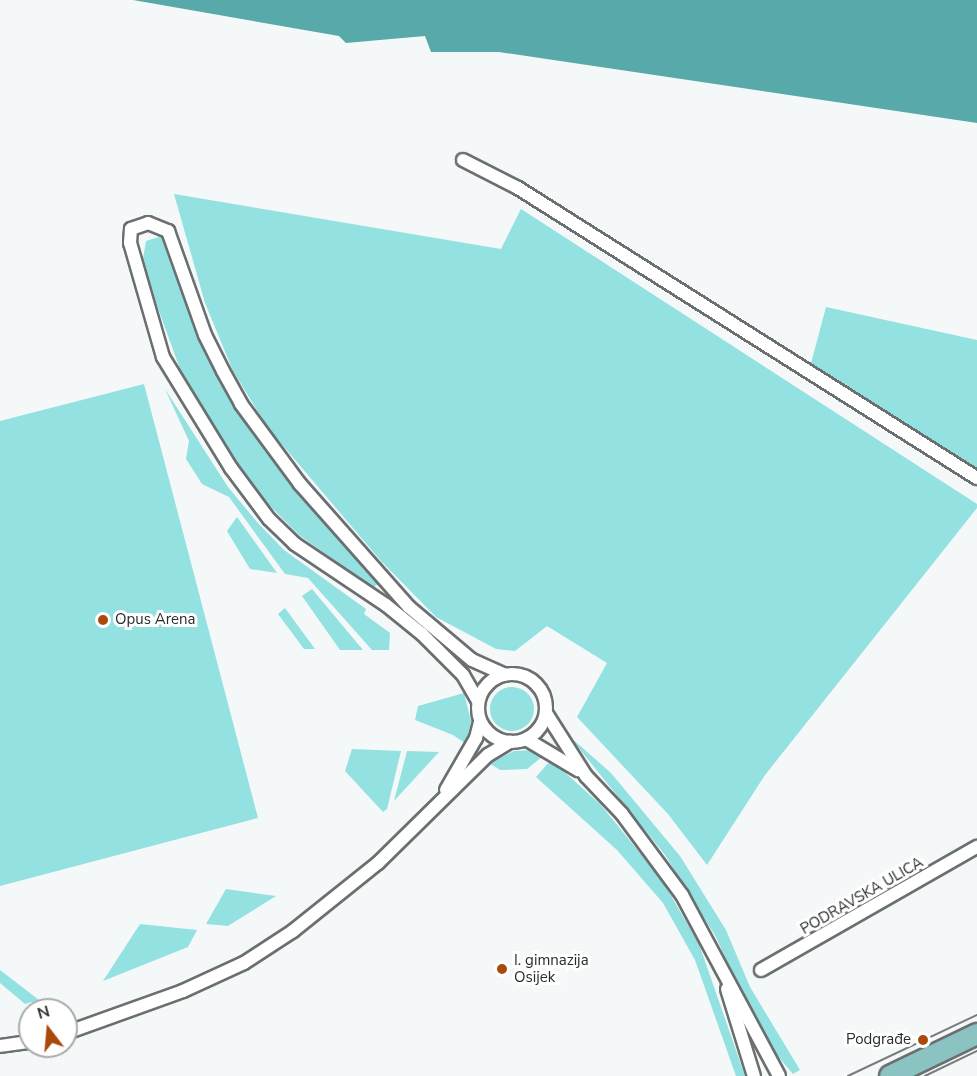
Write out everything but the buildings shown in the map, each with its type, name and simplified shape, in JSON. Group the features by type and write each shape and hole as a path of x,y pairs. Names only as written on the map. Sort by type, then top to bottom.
{"main road":[{"path":"890,1076 977,1034"}],"street":[{"path":"463,160 528,194 977,478"},
{"path":"438,804 476,738 480,722 478,701 463,675 422,634 386,605 302,549 269,519 231,468 163,357 130,243 131,229 148,223 168,231 205,335 241,404 300,484 409,607 472,660 505,675 520,675 538,686 546,713 586,776 657,856 708,940 723,974 779,1076"},
{"path":"478,701 490,682 505,675"},
{"path":"480,722 495,738 510,742 526,740 543,724 546,713"},
{"path":"526,740 586,776"},
{"path":"78,1029 163,998 244,963 332,903 488,755 510,742"},
{"name":"PODRAVSKA ULICA","path":"761,970 977,847"},
{"path":"723,974 754,1076"},
{"path":"0,1046 18,1044"}],"shaded area":[{"path":"133,0 977,0 977,123 499,52 431,52 425,36 346,43 339,36"},
{"path":"174,194 501,249 521,209 977,504 977,508 765,775 707,865 668,814 577,717 607,663 547,626 515,651 496,649 436,617 381,561 268,428 233,371 205,303"},
{"path":"162,236 168,240 237,408 264,450 378,584 373,588 299,535 268,504 223,444 184,380 142,264 146,241"},
{"path":"826,307 977,340 977,470 810,367"},
{"name":"Opus Arena","path":"144,384 258,818 0,886 0,421"},
{"path":"165,389 228,487 257,522 284,550 366,609 364,614 390,633 389,650 372,650 308,578 285,574 229,497 202,484 186,459 189,441"},
{"path":"237,517 277,573 250,569 227,531"},
{"path":"312,589 363,650 340,650 302,596"},
{"path":"285,608 315,649 304,649 278,614"},
{"path":"512,687 521,688 528,693 533,700 533,718 528,725 521,730 512,731 503,730 496,725 491,718 490,709 491,700 496,693 503,688"},
{"path":"464,693 471,721 468,745 453,735 415,720 418,706"},
{"path":"569,736 611,773 680,856 726,930 750,987 800,1070 793,1074 776,1054 740,991 716,937 665,855"},
{"path":"352,749 401,751 387,809 383,812 345,771"},
{"path":"534,750 543,756 527,769 500,770 489,763 514,751"},
{"path":"407,751 439,752 394,801"},
{"path":"551,760 600,804 662,880 699,944 745,1076 736,1076 695,960 663,903 617,850 536,777"},
{"path":"226,889 276,896 228,926 206,924"},
{"path":"140,924 197,930 188,947 103,981"},
{"path":"0,970 36,998 18,998 0,983"}],"tram line":[{"path":"848,1076 977,1015"},
{"path":"925,1076 977,1051"}],"place":[{"name":"Opus Arena","path":"103,620"},
{"name":"I. gimnazija Osijek","path":"502,969"},
{"name":"Podgrađe","path":"923,1040"}]}
